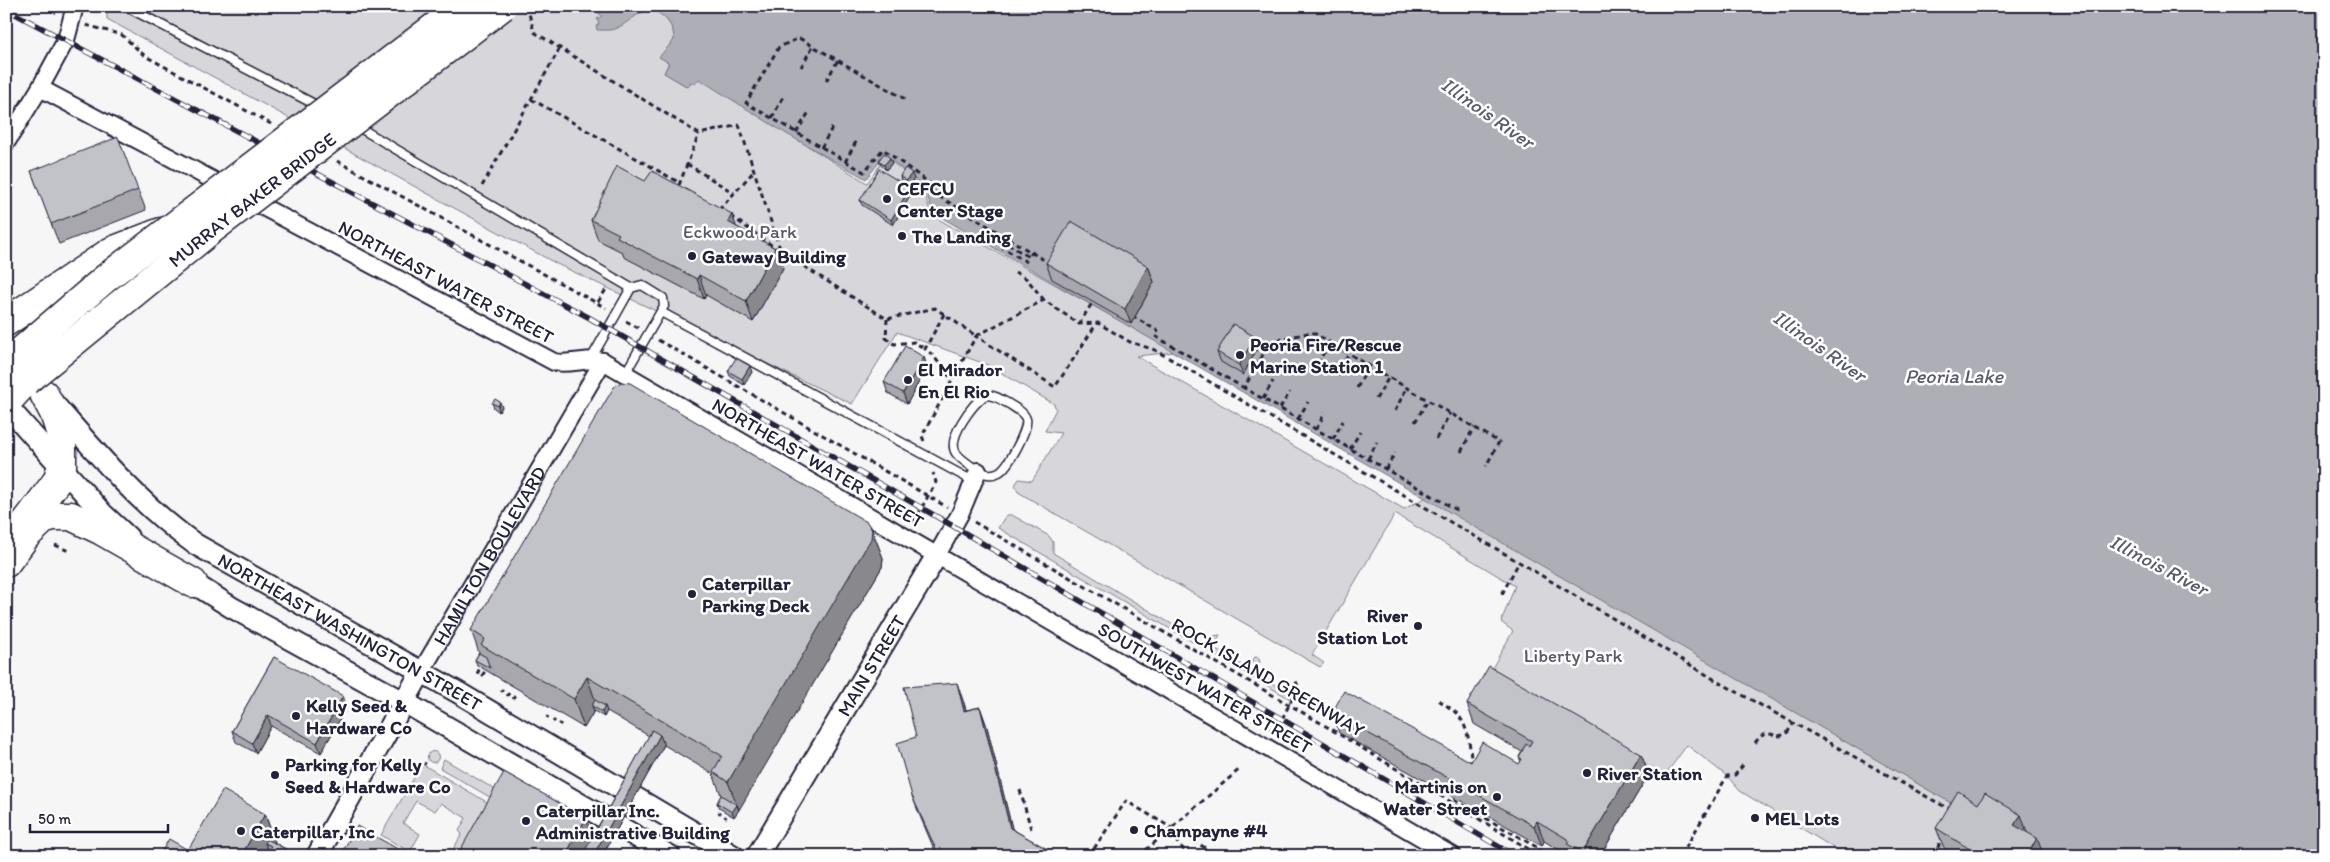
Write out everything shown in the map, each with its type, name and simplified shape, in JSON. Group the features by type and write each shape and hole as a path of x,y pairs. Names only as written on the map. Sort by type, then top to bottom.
{"highway":[{"name":"MURRAY BAKER BRIDGE","path":"20,384 106,278 462,6"},
{"name":"MURRAY BAKER BRIDGE","path":"20,384 210,230 504,6"},
{"path":"6,322 112,250 171,227"},
{"path":"6,404 20,384 54,413 62,437 62,466 57,481 39,502 6,550"},
{"path":"6,563 37,525 52,516 71,516 102,531 193,583"}],"street":[{"path":"6,143 40,88 66,40 75,6"},
{"name":"NORTHEAST WATER STREET","path":"40,88 554,362 573,364 597,360 625,374 937,555"},
{"name":"NORTHEAST WASHINGTON STREET","path":"6,357 20,384 129,489 178,531 216,556 421,672 734,856"},
{"name":"HAMILTON BOULEVARD","path":"317,856 597,360"},
{"name":"NORTHEAST WASHINGTON STREET","path":"6,404 102,513 151,556 231,607 404,702 670,856"},
{"name":"MAIN STREET","path":"757,856 937,555 960,514 976,476"},
{"name":"SOUTHWEST WATER STREET","path":"937,555 1453,856"}],"lane":[{"path":"125,6 331,113"},
{"path":"339,117 631,288"},
{"path":"597,360 631,288 638,284 642,285 663,298 665,303 625,374"},
{"path":"661,312 928,456 976,476 999,472 1008,463 1026,430 1026,419 1022,412 994,395 985,395 974,403 955,435 956,453 976,476"}],"path":[{"path":"44,6 51,10"},
{"path":"526,6 534,32 698,134 739,125 781,252"},
{"path":"92,27 122,35 145,56 276,127"},
{"path":"905,99 799,38 778,47 746,103 864,172 883,148 929,183 935,194 1033,251 1055,267"},
{"path":"801,67 813,46"},
{"path":"475,198 560,48"},
{"path":"826,81 838,60"},
{"path":"772,118 783,98"},
{"path":"531,99 680,183"},
{"path":"796,133 809,112"},
{"path":"822,148 833,126"},
{"path":"676,191 698,134"},
{"path":"845,162 857,140"},
{"path":"328,156 363,174"},
{"path":"687,164 734,193"},
{"path":"715,214 755,170"},
{"path":"720,209 781,252 887,319 935,308 1055,387 1098,323"},
{"path":"1027,262 1003,248 1006,243 1029,257 1033,251"},
{"path":"1015,272 1027,279 1044,300 1079,324 1098,323 1130,342 1155,350 1519,562 1717,681 1955,812"},
{"path":"1079,324 1095,297 1103,301"},
{"path":"911,526 936,482 922,436 976,336 1044,300"},
{"path":"1127,313 1158,331 1155,336 1457,510"},
{"path":"925,349 944,314"},
{"path":"887,319 886,338 894,344 914,342 937,357 943,372 953,379"},
{"path":"1244,388 1270,342 1312,332 1499,442 1486,466"},
{"path":"1318,364 1329,342"},
{"path":"1337,376 1349,353"},
{"path":"1357,388 1369,365"},
{"path":"1376,399 1389,377"},
{"path":"1263,399 1273,381"},
{"path":"1395,411 1407,387"},
{"path":"1280,408 1290,392"},
{"path":"1415,422 1428,400"},
{"path":"1298,419 1308,402"},
{"path":"1316,429 1325,413"},
{"path":"1436,439 1450,413"},
{"path":"1333,439 1343,421"},
{"path":"1461,452 1474,427"},
{"path":"1350,448 1360,432"},
{"path":"1368,459 1377,442"},
{"path":"1386,469 1395,453"},
{"name":"ROCK ISLAND GREENWAY","path":"980,525 1289,705 1539,855"},
{"path":"55,545 69,551"},
{"path":"1502,594 1519,562"},
{"path":"477,674 480,668"},
{"path":"482,676 485,671"},
{"path":"1268,732 1278,727 1298,687 1295,678"},
{"path":"1439,700 1458,714 1463,723 1471,753 1469,770"},
{"path":"1755,743 1761,735 1767,733 1780,736 1787,733 1794,722"},
{"path":"1471,753 1480,756"},
{"path":"1681,856 1727,776 1735,775 1744,764"},
{"path":"1140,856 1169,833 1241,768"},
{"path":"1020,790 1031,829"},
{"path":"1454,800 1508,829 1540,849 1539,855"},
{"path":"1090,856 1126,801 1219,856"},
{"path":"1504,834 1508,829"},
{"path":"1934,856 1947,830"},
{"path":"1169,833 1189,856"},
{"path":"420,855 424,848"}],"green space":[{"path":"107,6 591,6 616,29 640,13 652,11 659,13 669,23 674,36 674,40 660,57 669,62 664,73 688,87 691,82 699,78 867,183 886,157 923,187 931,215 1175,352 1136,356 1404,509 1427,497 1963,810 1936,856 1847,856 1740,791 1727,776 1687,745 1663,778 1486,679 1513,631 1501,622 1515,586 1395,514 1312,655 1324,663 1320,667 1018,492 1015,485 1019,479 1032,481 1061,433 1045,431 1056,409 1054,404 988,365 897,332 852,404 557,264 107,19"},
{"path":"1006,515 1012,515 1049,536 1053,542 1053,553 1208,646 1214,636 1220,635 1214,649 1247,668 1255,657 1258,657 1260,662 1253,672 1286,691 1292,683 1297,687 1290,699 998,528"},
{"path":"433,751 439,757 433,763 427,757"},
{"path":"444,759 514,801 510,809 440,768"},
{"path":"422,764 497,808 469,856 449,856 462,834 459,831 466,818 441,803 435,811 416,801 403,823 420,834 410,852 381,835"}],"water":[{"name":"Peoria Lake","path":"591,6 2324,6 2324,856 2044,856 2021,842 2027,831 1991,811 1963,810 932,212 925,187 885,155 866,179 785,133 699,79 695,84 691,82 688,87 664,73 669,63 659,57 674,40 674,36 669,23 658,13 646,11 615,29 597,30 596,26 599,24 597,19 602,16"}],"building":[{"path":"118,137 138,190 51,224 31,171"},
{"path":"884,153 890,158 884,165 879,160"},
{"name":"Gateway Building","path":"617,166 645,181 652,171 732,214 728,222 775,248 746,301 699,275 697,279 664,262 617,237 619,234 591,220"},
{"path":"905,168 912,173 906,181 900,176"},
{"name":"CEFCU Center Stage","path":"879,169 910,188 891,220 860,200"},
{"path":"1071,221 1148,266 1125,309 1046,263"},
{"path":"1233,324 1255,337 1239,365 1217,352"},
{"path":"905,346 924,357 903,393 884,382"},
{"path":"736,358 750,366 742,379 728,371"},
{"name":"Caterpillar Parking Deck","path":"621,382 630,383 867,522 872,530 871,539 728,782 713,772 722,756 719,754 587,677 574,699 481,645 485,639 471,630 614,387"},
{"path":"495,399 500,402 498,406 492,403"},
{"path":"479,653 486,657 490,668 475,660"},
{"name":"Kelly Seed & Hardware Co","path":"274,657 343,696 317,743 268,715 252,743 232,731"},
{"name":"River Station","path":"1489,666 1641,754 1583,852 1567,844 1569,840 1537,821 1534,826 1332,713 1344,691 1471,762 1482,742 1519,764 1522,759 1519,757 1526,744 1529,746 1532,741 1467,704"},
{"path":"957,683 964,711 980,707 1010,828 1054,853 1053,856 939,856 912,796 897,743 916,737 904,687"},
{"path":"595,700 605,706 602,712 592,706"},
{"path":"652,730 660,735 593,856 582,856"},
{"path":"504,772 586,818 565,856 457,856"},
{"path":"223,790 265,814 241,856 159,856 169,839 188,850"},
{"path":"1958,791 1978,804 1985,793 2021,815 2014,825 2037,838 2027,856 2013,856 2007,852 2005,856 1981,856 1936,828"},
{"path":"721,795 737,805 732,812 717,803"},
{"path":"357,826 410,856 340,856"},
{"path":"267,839 298,856 282,856 269,849 271,846 265,843"}],"railway":[{"path":"6,9 588,317 953,526 1515,856"}],"place":[{"name":"CEFCU Center Stage","path":"887,199"},
{"name":"The Landing","path":"902,236"},
{"name":"Gateway Building","path":"692,256"},
{"name":"Peoria Fire/Rescue Marine Station 1","path":"1240,355"},
{"name":"El Mirador En El Rio","path":"908,380"},
{"name":"Caterpillar Parking Deck","path":"692,594"},
{"name":"River Station Lot","path":"1418,626"},
{"name":"Kelly Seed & Hardware Co","path":"296,716"},
{"name":"River Station","path":"1587,773"},
{"name":"Parking for Kelly Seed & Hardware Co","path":"275,775"},
{"name":"Martinis on Water Street","path":"1497,797"},
{"name":"MEL Lots","path":"1755,818"},
{"name":"Caterpillar Inc. Administrative Building","path":"526,821"},
{"name":"Champayne #4","path":"1134,830"},
{"name":"Caterpillar, Inc","path":"241,831"}],"water label":[{"name":"Illinois River","path":"1488,113"},
{"name":"Illinois River","path":"1820,346"},
{"name":"Illinois River","path":"2159,565"}],"park label":[{"name":"Eckwood Park","path":"740,231"},
{"name":"Liberty Park","path":"1573,655"}]}
